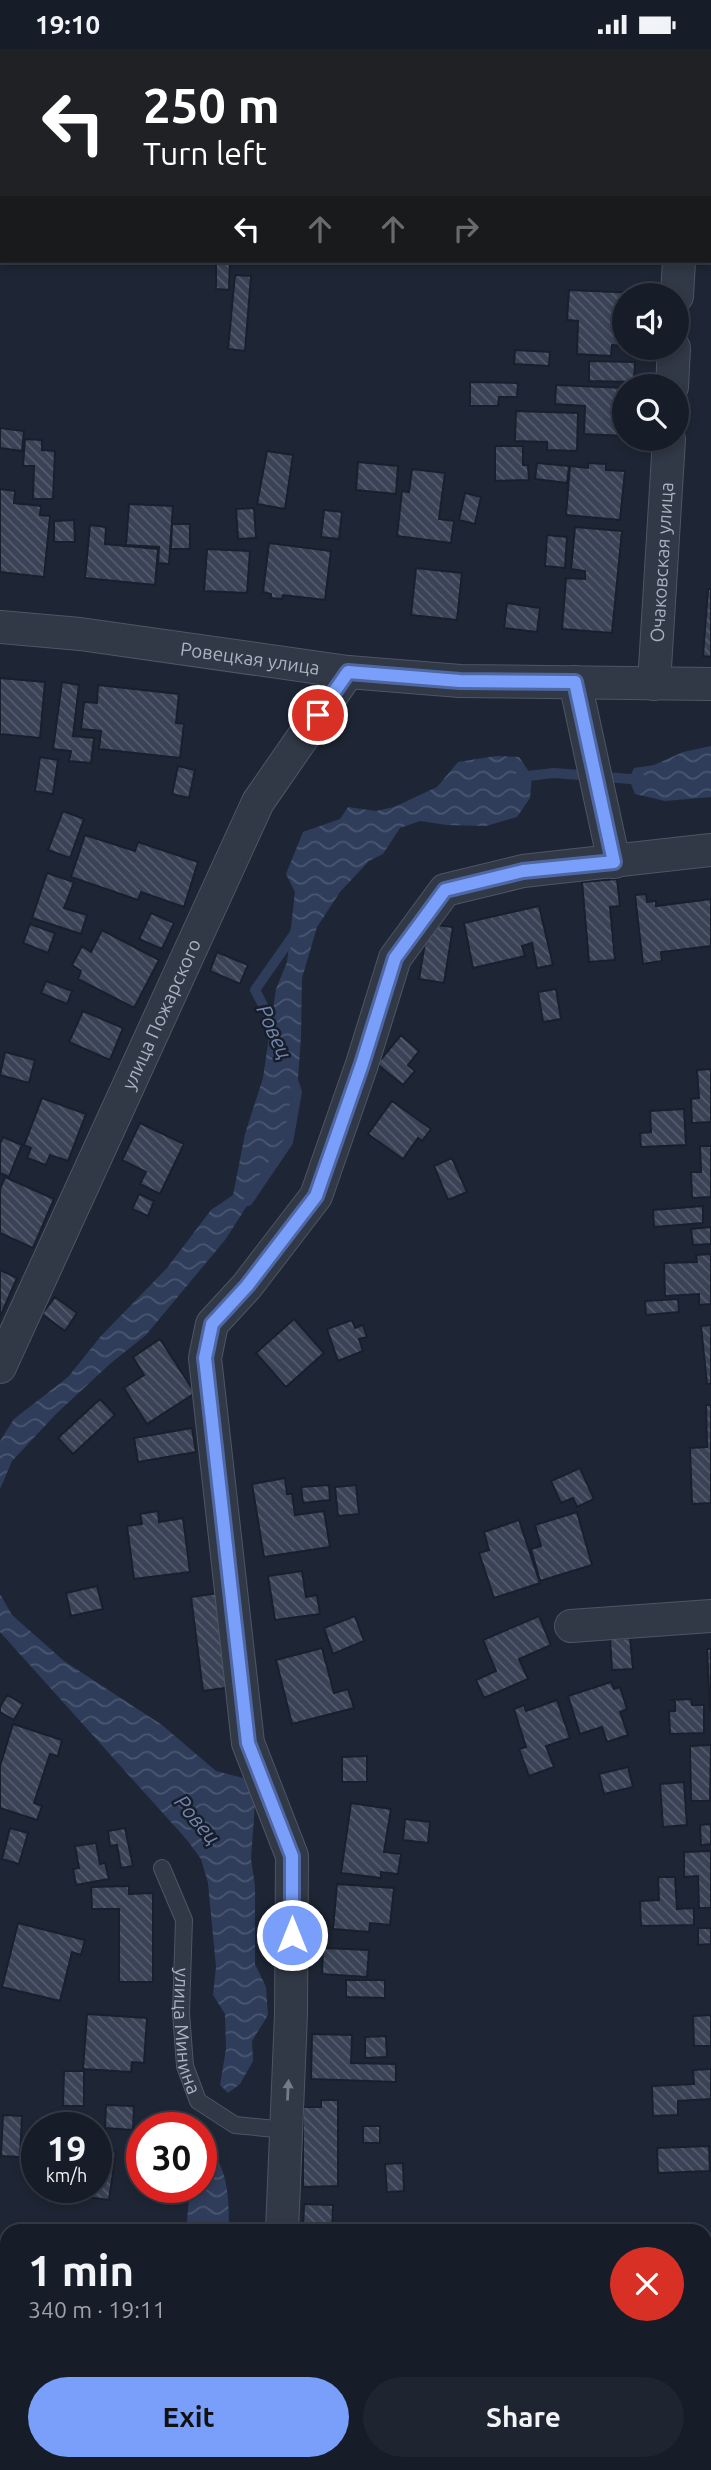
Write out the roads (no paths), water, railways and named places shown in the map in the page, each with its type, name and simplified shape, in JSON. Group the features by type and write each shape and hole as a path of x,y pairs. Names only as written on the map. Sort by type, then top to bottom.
{"street":[{"path":"678,283 679,263"},
{"name":"Очаковская улица","path":"654,684 667,451"},
{"name":"Ровецкая улица","path":"0,627 80,634 348,672 460,681 711,684"},
{"name":"улица Пожарского","path":"0,1367 258,802 348,672"},
{"path":"575,682 614,862"},
{"path":"282,2224 291,2014 292,1856 248,1743 205,1358 212,1324 247,1286 316,1196 395,958 445,890 523,871 711,851"},
{"path":"571,1626 711,1616"}],"lane":[{"name":"улица Минина","path":"162,1868 184,1920 182,2026 185,2066 198,2101 235,2125 286,2130"}],"water":[{"path":"711,746 711,797 665,801 635,794 629,779 634,768 654,765 683,752"},
{"path":"496,756 519,757 532,776 530,798 517,817 486,826 420,821 400,828 383,854 369,861 340,892 317,927 302,978 297,1092 288,1142 225,1240 146,1335 57,1413 12,1461 0,1489 0,1441 14,1419 68,1377 101,1336 167,1268 211,1210 233,1195 245,1134 263,1078 276,989 287,962 295,892 286,874 303,832 340,819 348,807 376,811 394,807 437,787 458,762"},
{"path":"0,1594 12,1615 64,1661 162,1725 216,1771 243,1778 255,1803 251,1859 255,1886 255,1964 266,1987 268,2015 252,2041 253,2061 240,2084 228,2093 220,2085 226,2049 225,2014 213,1995 216,1967 208,1883 201,1859 187,1840 0,1632"},
{"path":"217,2159 226,2183 229,2224 187,2224 189,2203 217,2203"}],"waterway":[{"name":"Ровец","path":"519,777 554,773 643,780"},
{"name":"Ровец","path":"277,1032 255,990 297,930"},
{"name":"Ровец","path":"248,1201 288,1142 297,1092 294,1083"}]}
